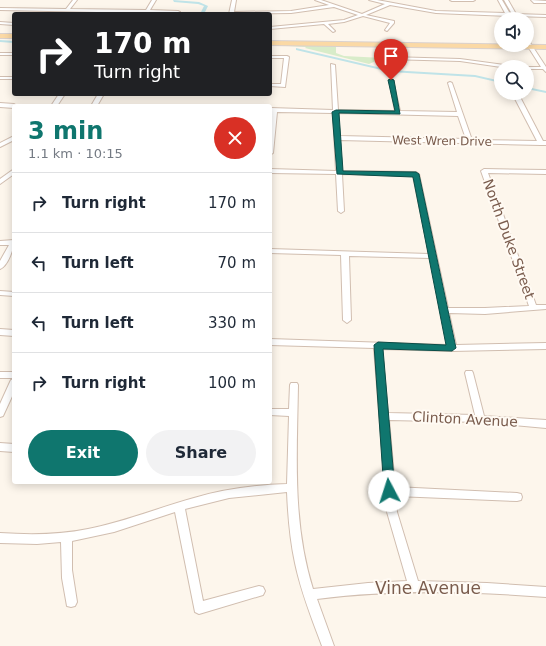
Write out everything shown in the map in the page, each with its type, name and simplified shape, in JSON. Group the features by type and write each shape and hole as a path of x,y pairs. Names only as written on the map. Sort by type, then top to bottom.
{"main road":[{"path":"0,36 12,36"},
{"path":"272,42 494,44"},
{"path":"272,42 381,45 494,44"},
{"path":"534,45 546,46"}],"street":[{"path":"66,11 75,0"},
{"path":"148,12 154,0"},
{"path":"231,12 234,0"},
{"path":"317,0 364,15 393,22 387,30"},
{"path":"371,0 436,12 494,16"},
{"path":"272,28 326,24 349,20 364,15 393,0"},
{"path":"452,0 474,0"},
{"path":"500,0 506,12"},
{"path":"506,0 513,12"},
{"path":"533,1 546,2"},
{"path":"272,13 291,12 333,6"},
{"path":"0,9 106,12"},
{"path":"534,16 546,16"},
{"path":"0,24 12,24"},
{"path":"326,24 333,31"},
{"path":"381,45 383,56 385,57 460,60 494,65"},
{"path":"533,52 545,70"},
{"path":"0,54 12,54"},
{"path":"272,57 286,57 283,86 272,85"},
{"path":"333,65 341,211"},
{"path":"534,69 545,70"},
{"path":"0,78 12,78"},
{"path":"391,80 398,112"},
{"path":"450,83 470,142"},
{"path":"519,100 543,143"},
{"path":"0,105 12,106"},
{"path":"272,110 461,114"},
{"name":"West Wren Drive","path":"338,138 543,143"},
{"path":"1,143 12,139"},
{"path":"1,143 12,146"},
{"path":"272,171 416,174 452,348"},
{"name":"North Duke Street","path":"533,307 484,171 546,172"},
{"path":"0,182 12,173"},
{"path":"0,243 12,243"},
{"path":"0,267 12,246"},
{"path":"272,251 433,256"},
{"path":"345,253 347,320"},
{"path":"0,293 12,294"},
{"path":"445,310 485,311 546,307"},
{"path":"0,332 12,333"},
{"path":"272,342 452,348 546,346"},
{"path":"378,345 383,388 383,416 389,491 396,526 414,586"},
{"path":"469,373 480,419"},
{"path":"0,375 12,375"},
{"path":"294,385 292,488 293,517 298,554 309,595 328,646"},
{"path":"0,414 12,387"},
{"path":"272,412 293,413"},
{"name":"Clinton Avenue","path":"383,416 480,419 546,424"},
{"path":"0,447 12,448"},
{"path":"0,538 66,537 129,524 180,507 234,492 292,488"},
{"path":"389,491 516,497"},
{"path":"180,507 199,608 259,591"},
{"path":"66,537 67,578 71,602"},
{"name":"Vine Avenue","path":"309,595 348,590 414,586 546,592"}],"green space":[{"path":"272,45 377,46 378,47 336,47 336,53 344,56 383,58 369,64 305,48 306,47"}],"waterway":[{"path":"174,1 199,3 206,6 203,12"},
{"path":"0,41 12,42"},
{"path":"297,49 390,71 475,76 494,80"},
{"path":"534,90 545,92"}],"route":[{"path":"389,491 383,416 383,388 378,345 452,348 416,174 340,173 336,112 398,112 391,80"}]}
